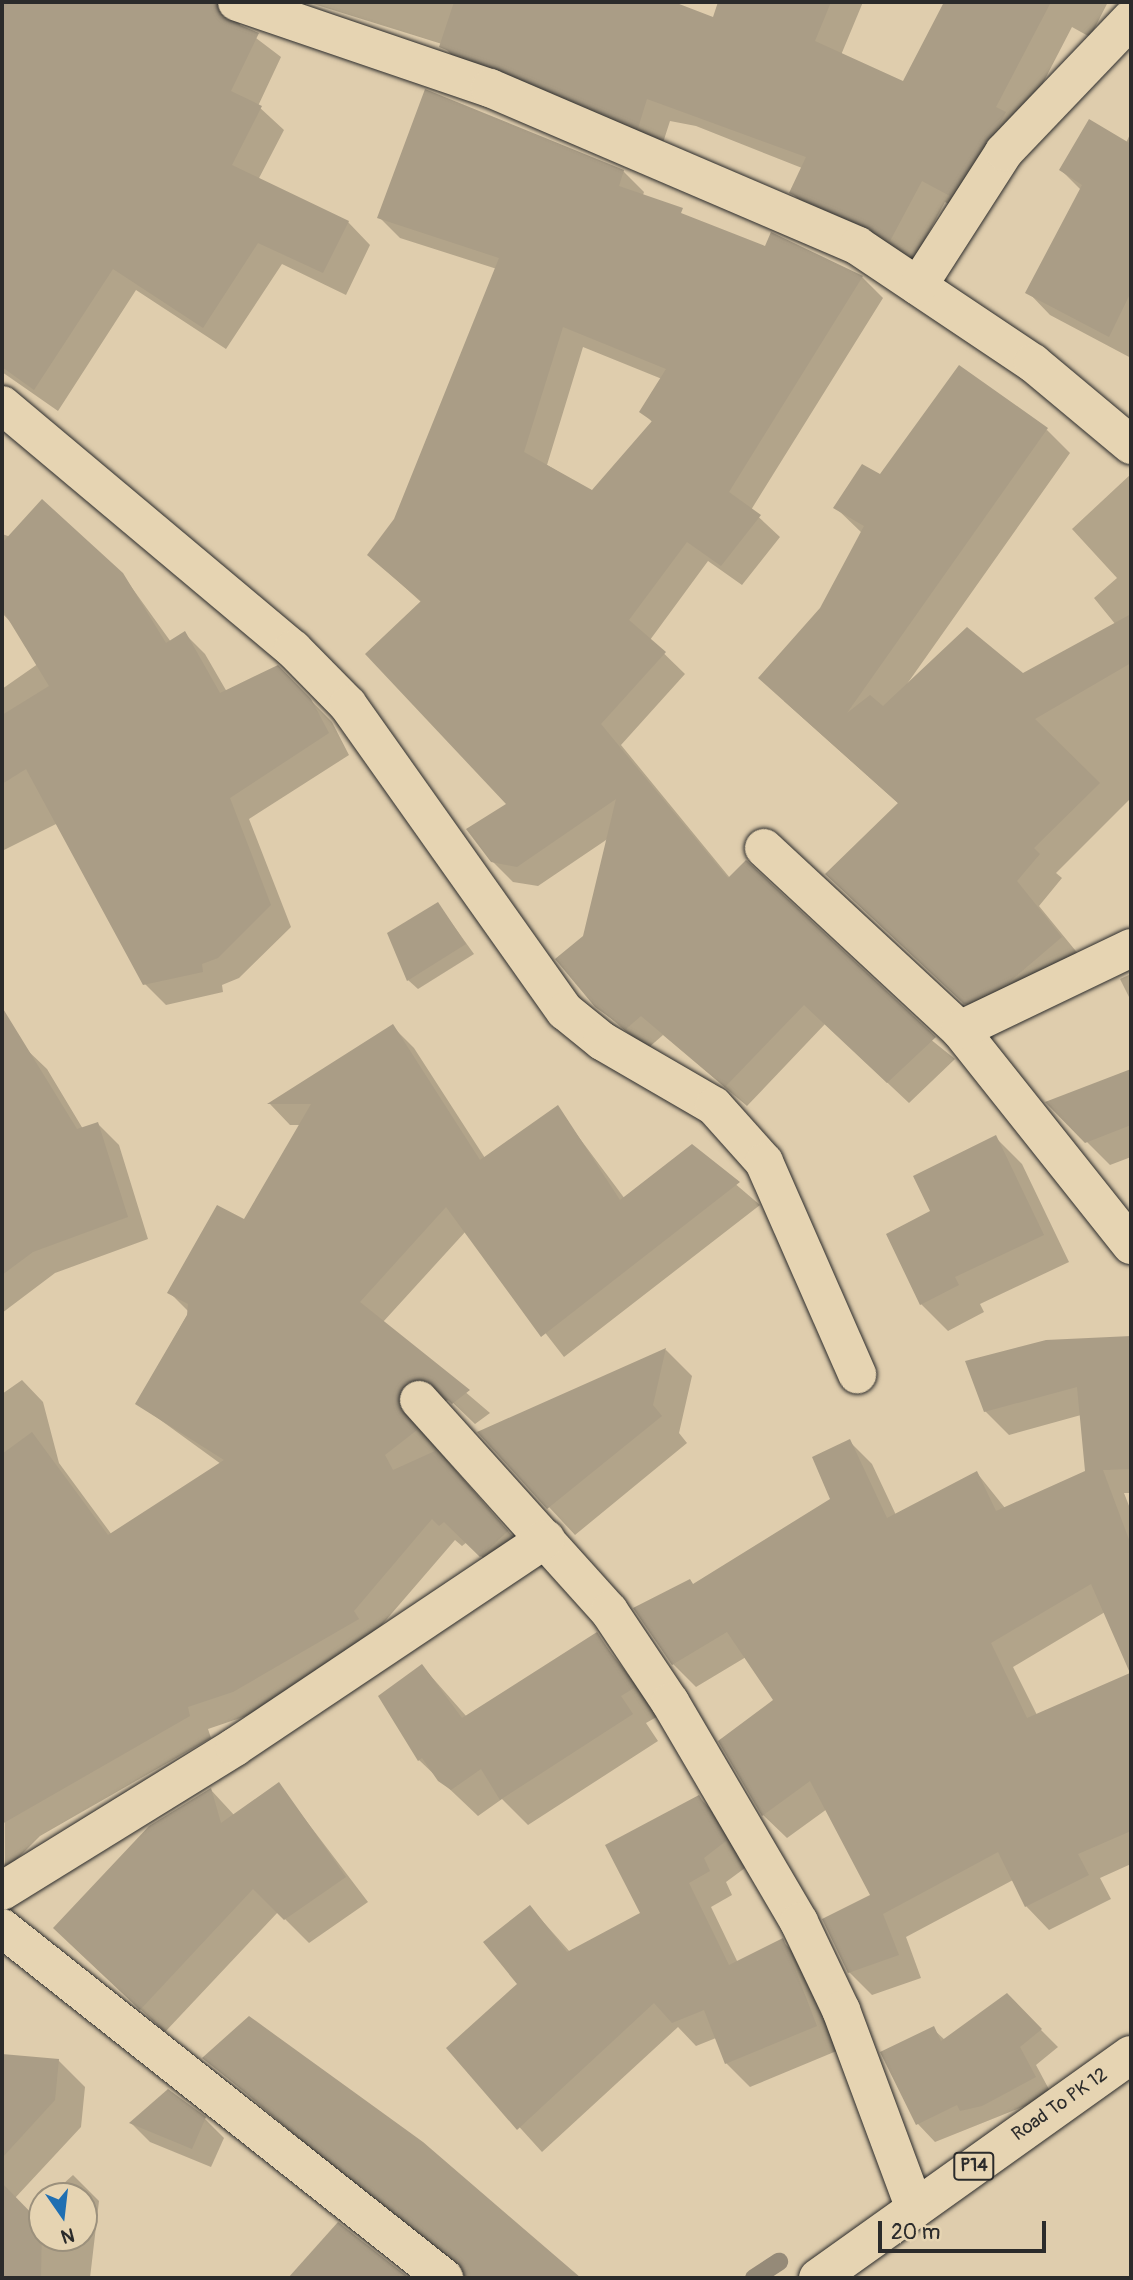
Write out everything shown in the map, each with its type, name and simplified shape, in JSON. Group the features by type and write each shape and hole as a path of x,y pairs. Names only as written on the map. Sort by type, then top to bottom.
{"street":[{"path":"237,2 490,88 859,246 1033,363 1131,445"},
{"path":"918,286 1004,152 1131,19"},
{"path":"2,405 293,649 348,705 565,1011 602,1041 714,1106 764,1162 857,1374"},
{"path":"764,848 960,1030 1131,1245"},
{"path":"960,1030 1131,948"},
{"path":"419,1400 609,1611 670,1702 799,1922 841,2010 915,2208"},
{"path":"2,1891 257,1733 546,1539"},
{"path":"4,1932 444,2278"},
{"name":"Road To PK 12","path":"818,2278 1131,2055"}],"building":[{"path":"2,2 216,2 221,17 259,33 231,91 262,106 232,165 349,221 323,273 258,243 203,328 113,269 34,390 2,367"},
{"path":"454,2 674,2 713,17 718,2 831,2 815,41 903,81 944,2 1051,2 996,107 1006,112 999,125 950,196 922,181 890,241 789,193 806,157 647,99 638,128 439,47"},
{"path":"425,89 624,170 619,186 683,208 681,213 765,246 771,232 863,276 729,492 761,515 721,566 687,542 629,620 666,652 601,724 728,878 746,860 936,1037 887,1083 804,1005 725,1087 641,1016 626,1029 595,1007 555,959 583,936 616,799 517,867 491,862 466,829 506,804 365,654 421,601 367,555 394,519 499,258 377,218","holes":["563,327 666,369 639,412 652,421 592,490 524,452"]},
{"path":"1089,119 1131,144 1131,292 1109,337 1025,293 1082,185 1059,170"},
{"path":"959,365 1048,428 847,713 870,695 883,706 967,627 1023,673 1131,614 1131,663 1035,719 1100,783 1034,848 1040,854 1017,881 1062,937 1008,983 964,1004 825,874 898,803 758,678 820,608 864,526 833,508 862,464 880,474"},
{"path":"42,499 123,573 166,643 185,631 220,693 278,665 311,699 329,733 230,798 271,905 218,958 202,964 203,972 143,985 26,769 2,784 2,715 49,686 2,609 2,543"},
{"path":"438,902 466,944 407,981 387,933"},
{"path":"2,1007 77,1129 98,1122 128,1217 33,1252 2,1275"},
{"path":"393,1024 480,1160 558,1105 620,1200 692,1144 740,1182 541,1337 446,1207 360,1302 470,1390 452,1404 426,1379 405,1383 398,1405 417,1430 385,1455 393,1470 435,1451 508,1531 480,1557 444,1522 439,1526 432,1519 354,1611 359,1619 233,1692 188,1707 190,1716 2,1824 2,1454 32,1432 108,1535 224,1460 135,1404 187,1315 188,1304 167,1293 217,1205 244,1219 311,1104 267,1104"},
{"path":"1131,1069 1131,1125 1085,1143 1045,1102"},
{"path":"996,1135 1044,1235 955,1277 959,1285 920,1305 886,1234 930,1211 913,1176"},
{"path":"1131,1336 1131,1469 1103,1470 1131,1545 1131,1831 1078,1854 1089,1875 1025,1907 998,1852 883,1914 899,1955 848,1973 822,1919 870,1895 810,1781 762,1816 718,1741 773,1700 727,1632 672,1665 633,1608 690,1579 693,1584 830,1499 812,1457 850,1439 887,1518 977,1471 996,1511 1085,1471 1077,1387 984,1412 965,1361 1046,1340","holes":["1091,1584 1130,1673 1027,1718 991,1643"]},
{"path":"666,1348 653,1405 662,1416 547,1509 477,1432"},
{"path":"597,1632 634,1688 621,1696 633,1714 500,1800 481,1769 451,1790 438,1781 422,1758 418,1761 378,1696 422,1664 462,1718"},
{"path":"279,1782 346,1877 284,1920 253,1889 140,2010 53,1928 149,1826 211,1788 221,1823"},
{"path":"699,1795 726,1841 704,1858 710,1871 689,1883 729,1965 783,1938 817,2026 725,2064 704,2010 672,2023 654,2003 517,2130 446,2048 517,1984 483,1942 530,1905 567,1952 640,1913 605,1845"},
{"path":"1007,1993 1042,2029 1020,2047 1036,2077 982,2106 960,2111 957,2105 916,2125 880,2052 934,2026 941,2041"},
{"path":"249,2016 423,2142 581,2278 465,2278 458,2261 202,2058"},
{"path":"2,2054 59,2059 55,2100 2,2158"},
{"path":"168,2089 206,2117 192,2149 129,2123"},
{"path":"2,2183 28,2210 28,2252 41,2252 41,2278 2,2278"},
{"path":"338,2222 409,2278 288,2278"}],"waterway":[{"path":"754,2278 779,2262"}]}
